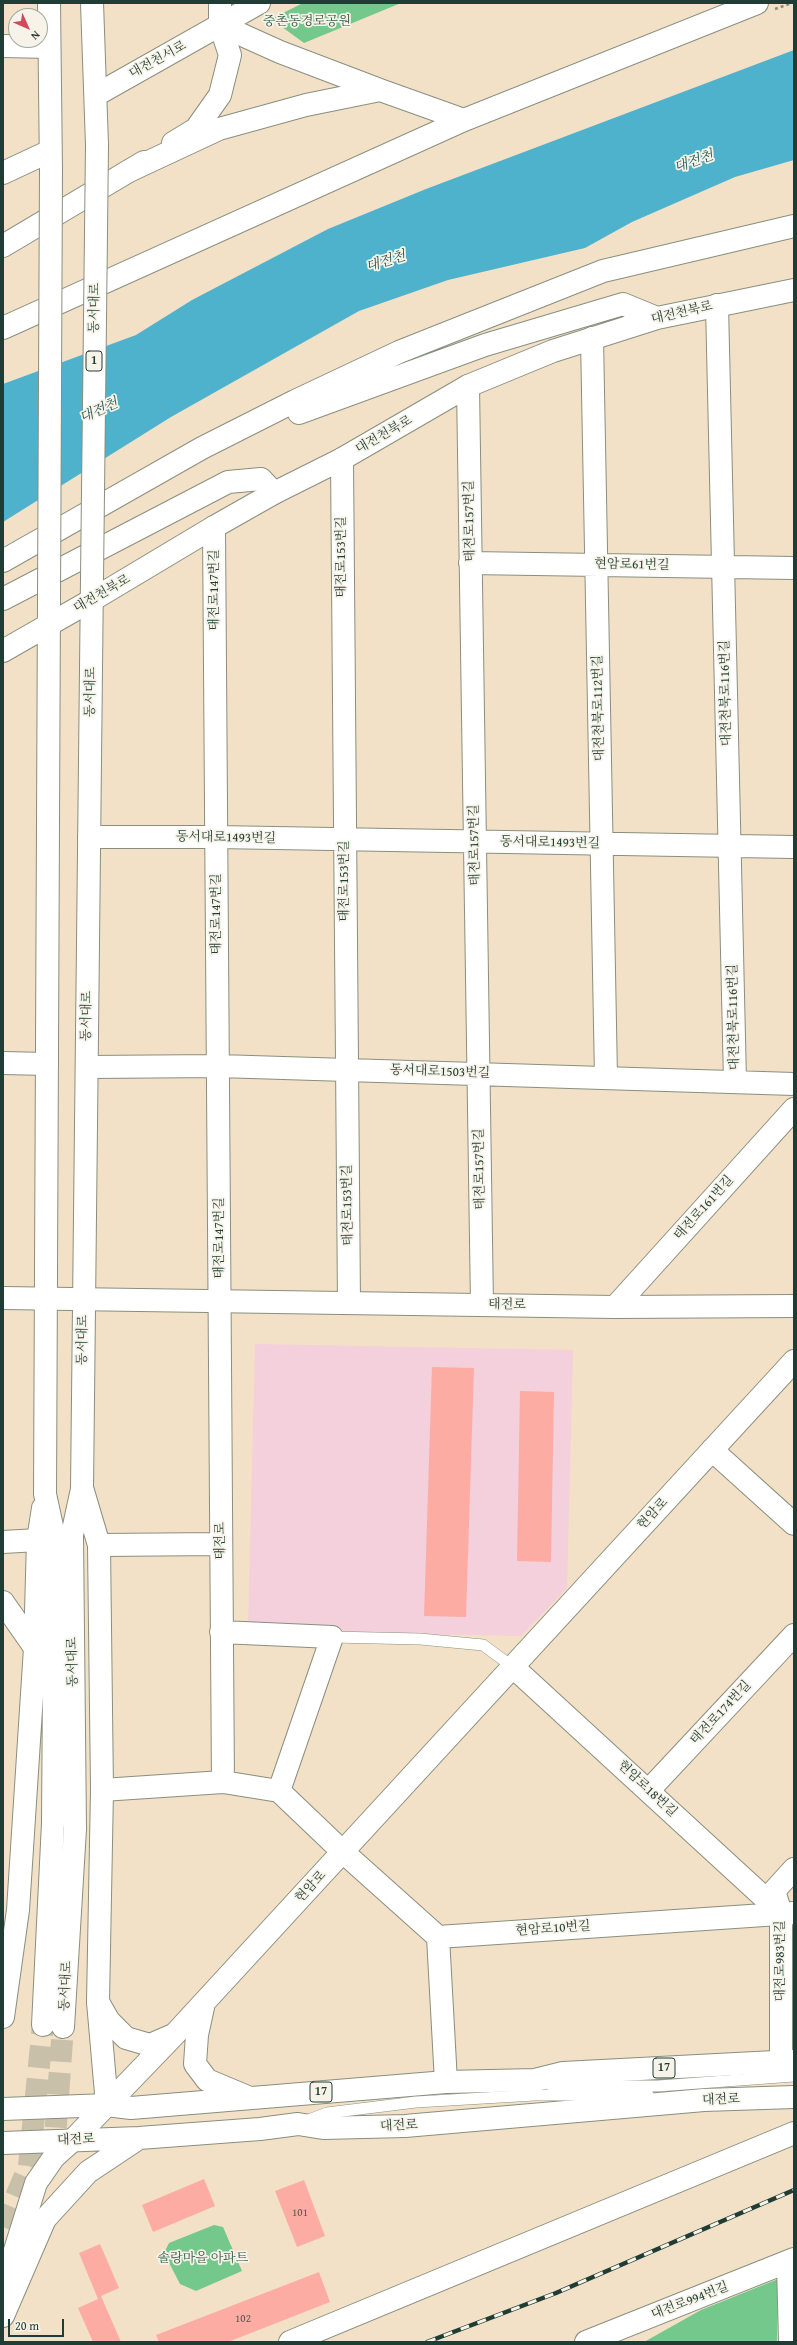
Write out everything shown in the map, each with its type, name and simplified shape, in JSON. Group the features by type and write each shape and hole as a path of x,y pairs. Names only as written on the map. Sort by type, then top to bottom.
{"street":[{"name":"동서대로","path":"49,3 50,161 45,1494 55,1548 53,2026 75,1829 72,1535 82,1489 97,145 92,3"},
{"path":"3,246 196,129 220,95 230,55 220,25 220,3"},
{"name":"대전천서로","path":"96,95 259,3"},
{"path":"3,328 464,120 757,3"},
{"path":"220,25 280,52 464,120"},
{"path":"3,46 49,47"},
{"path":"129,171 219,129 306,106 380,90"},
{"path":"3,173 50,161"},
{"path":"3,561 202,448 295,401 399,352 603,271 794,226"},
{"name":"대전천북로","path":"3,651 214,527 274,493 342,460 468,386 552,351 657,318 794,290"},
{"path":"202,448 485,345 623,304 657,318"},
{"name":"대전천북로116번길","path":"718,305 735,1081"},
{"name":"대전천북로112번길","path":"592,338 606,1077"},
{"name":"태전로157번길","path":"468,386 482,1305"},
{"name":"태전로153번길","path":"342,460 349,1303"},
{"path":"3,599 228,482 261,480 274,493"},
{"name":"태전로147번길","path":"214,527 221,1301"},
{"name":"현암로61번길","path":"470,563 794,568"},
{"name":"동서대로1493번길","path":"89,838 345,839 794,847"},
{"path":"3,1063 47,1064"},
{"name":"동서대로1503번길","path":"87,1067 219,1066 794,1084"},
{"name":"태전로161번길","path":"615,1307 794,1109"},
{"name":"태전로","path":"3,1298 615,1307 794,1306"},
{"name":"태전로","path":"221,1301 221,1632 223,1782"},
{"name":"현암로","path":"3,2281 15,2250 36,2183 54,2157 73,2140 205,2002 794,1362"},
{"path":"712,1450 794,1524"},
{"path":"82,1489 99,1545 102,1790 98,2002 107,2105"},
{"path":"3,2017 18,1910 35,1648 38,1540 45,1494"},
{"path":"3,1542 38,1540"},
{"path":"99,1545 221,1544"},
{"path":"3,1602 35,1648"},
{"path":"221,1632 332,1637 279,1791"},
{"name":"태전로174번길","path":"649,1790 794,1635"},
{"name":"현암로18번길","path":"513,1667 787,1913"},
{"path":"102,1790 223,1782 279,1791 343,1852 438,1937 446,2082"},
{"name":"대전로983번길","path":"790,2066 787,1913 774,1891 794,1869"},
{"path":"3,1951 18,1910"},
{"name":"현암로10번길","path":"438,1937 787,1913"},
{"path":"98,2002 109,2021 126,2038 150,2045 174,2035"},
{"path":"205,2002 197,2035 195,2064 207,2080 250,2098"},
{"name":"17","path":"3,2110 107,2105 131,2108 446,2082 535,2080 563,2073 790,2066"},
{"name":"대전로","path":"3,2143 139,2138 260,2129 298,2124 323,2128 405,2126 704,2100 794,2097"},
{"path":"290,2342 794,2133"},
{"path":"3,2316 45,2219 88,2172 139,2138"},
{"path":"790,2342 791,2261"},
{"name":"대전로994번길","path":"586,2342 624,2334 791,2261"}],"lane":[{"path":"332,1637 420,1640 483,1645 513,1667"}],"shaded area":[{"path":"255,1344 573,1350 567,1588 521,1636 248,1631"}],"green space":[{"name":"중촌동경로공원","path":"303,3 401,3 304,43 271,19"},
{"name":"솔랑마을 아파트","path":"214,2225 223,2227 242,2271 196,2291 180,2284 164,2253 169,2243"},
{"path":"778,2279 777,2342 644,2342 701,2310"}],"water":[{"name":"대전천","path":"794,50 794,160 735,177 632,222 585,248 448,280 359,311 171,417 3,522 3,384 136,335 192,300 328,229 426,189"}],"building":[{"path":"432,1367 474,1368 466,1617 424,1616"},
{"path":"520,1391 554,1392 551,1562 517,1561"},
{"path":"204,2179 215,2206 153,2232 142,2205"},
{"path":"304,2180 325,2236 297,2247 275,2191"},
{"path":"100,2244 119,2288 101,2296 121,2342 93,2342 78,2308 98,2299 79,2253"},
{"path":"319,2272 330,2302 228,2342 159,2342 156,2335"}],"tunnel":[{"path":"3,2227 29,2166 43,2025"},
{"path":"47,2159 55,2138 63,2027"}],"railway":[{"path":"427,2342 556,2293 794,2190"}]}
